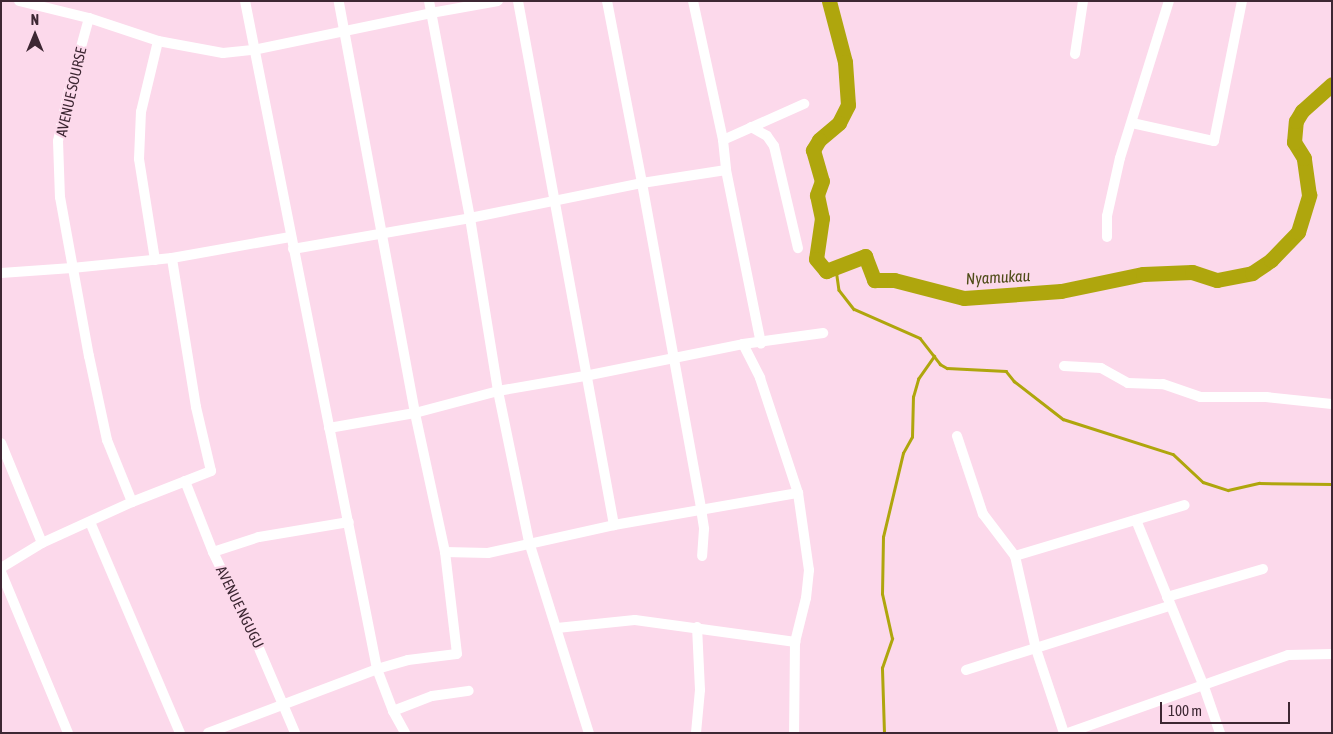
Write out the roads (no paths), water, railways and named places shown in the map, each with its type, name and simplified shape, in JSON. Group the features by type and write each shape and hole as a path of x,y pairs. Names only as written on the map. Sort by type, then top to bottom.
{"street":[{"path":"19,1 89,18 158,41 223,53 253,50 498,1"},
{"path":"245,1 292,249 350,522 377,669 393,711 405,733"},
{"path":"208,733 377,669 408,660 457,654 445,552 415,413 381,233 346,30 339,1"},
{"path":"429,1 470,218 498,391 529,542 589,733"},
{"path":"518,1 614,525"},
{"path":"607,1 701,509 704,529 702,556"},
{"path":"693,1 723,140 726,170 761,343"},
{"path":"1075,54 1083,1"},
{"path":"1106,238 1107,216 1120,158 1169,1"},
{"path":"1132,123 1214,141 1242,1"},
{"name":"AVENUE SOURSE","path":"89,18 68,94 58,141 60,197 72,268 107,440 132,502"},
{"path":"155,260 140,159 141,112 158,41"},
{"path":"723,140 804,104"},
{"path":"751,127 767,136 774,146 798,248"},
{"path":"292,249 470,218 642,183 726,170"},
{"path":"1,273 172,258 290,237"},
{"path":"1,568 42,542 132,502 211,471 196,407 172,258"},
{"path":"329,428 415,413 498,391 586,376 743,344 823,333"},
{"path":"743,344 760,378 798,493 809,570 806,598 795,642 794,733"},
{"path":"1064,366 1101,368 1128,383 1163,384 1200,397 1266,398 1332,404"},
{"path":"957,436 983,514 1015,556 1036,649 1064,733"},
{"path":"1,443 42,542"},
{"name":"AVENUE NGUGU","path":"186,481 213,552 284,704 295,733"},
{"path":"445,552 488,553 529,542 614,525 798,493"},
{"path":"1015,556 1185,505"},
{"path":"1136,520 1203,684 1220,733"},
{"path":"90,522 180,733"},
{"path":"213,552 259,537 350,522"},
{"path":"966,670 1036,649 1263,569"},
{"path":"1,572 68,733"},
{"path":"557,628 636,620 795,642"},
{"path":"696,733 700,690 697,627"},
{"path":"1068,733 1288,655 1332,654"},
{"path":"393,711 432,696 469,691"}],"waterway":[{"name":"Nyamukau","path":"829,1 845,62 848,105 839,123 819,140 813,150 822,181 817,195 822,218 816,259 826,271 865,256 874,280 894,280 964,298 1061,291 1143,274 1192,272 1217,280 1252,273 1271,260 1298,232 1309,195 1304,158 1294,142 1296,121 1302,111 1332,84"},
{"path":"836,269 839,290 854,309 920,338 940,364 947,368 1006,371 1014,381 1063,419 1173,454 1203,482 1228,490 1259,483 1332,484"},
{"path":"884,733 882,668 892,639 882,594 883,537 903,453 912,437 913,397 918,379 934,356"}]}
